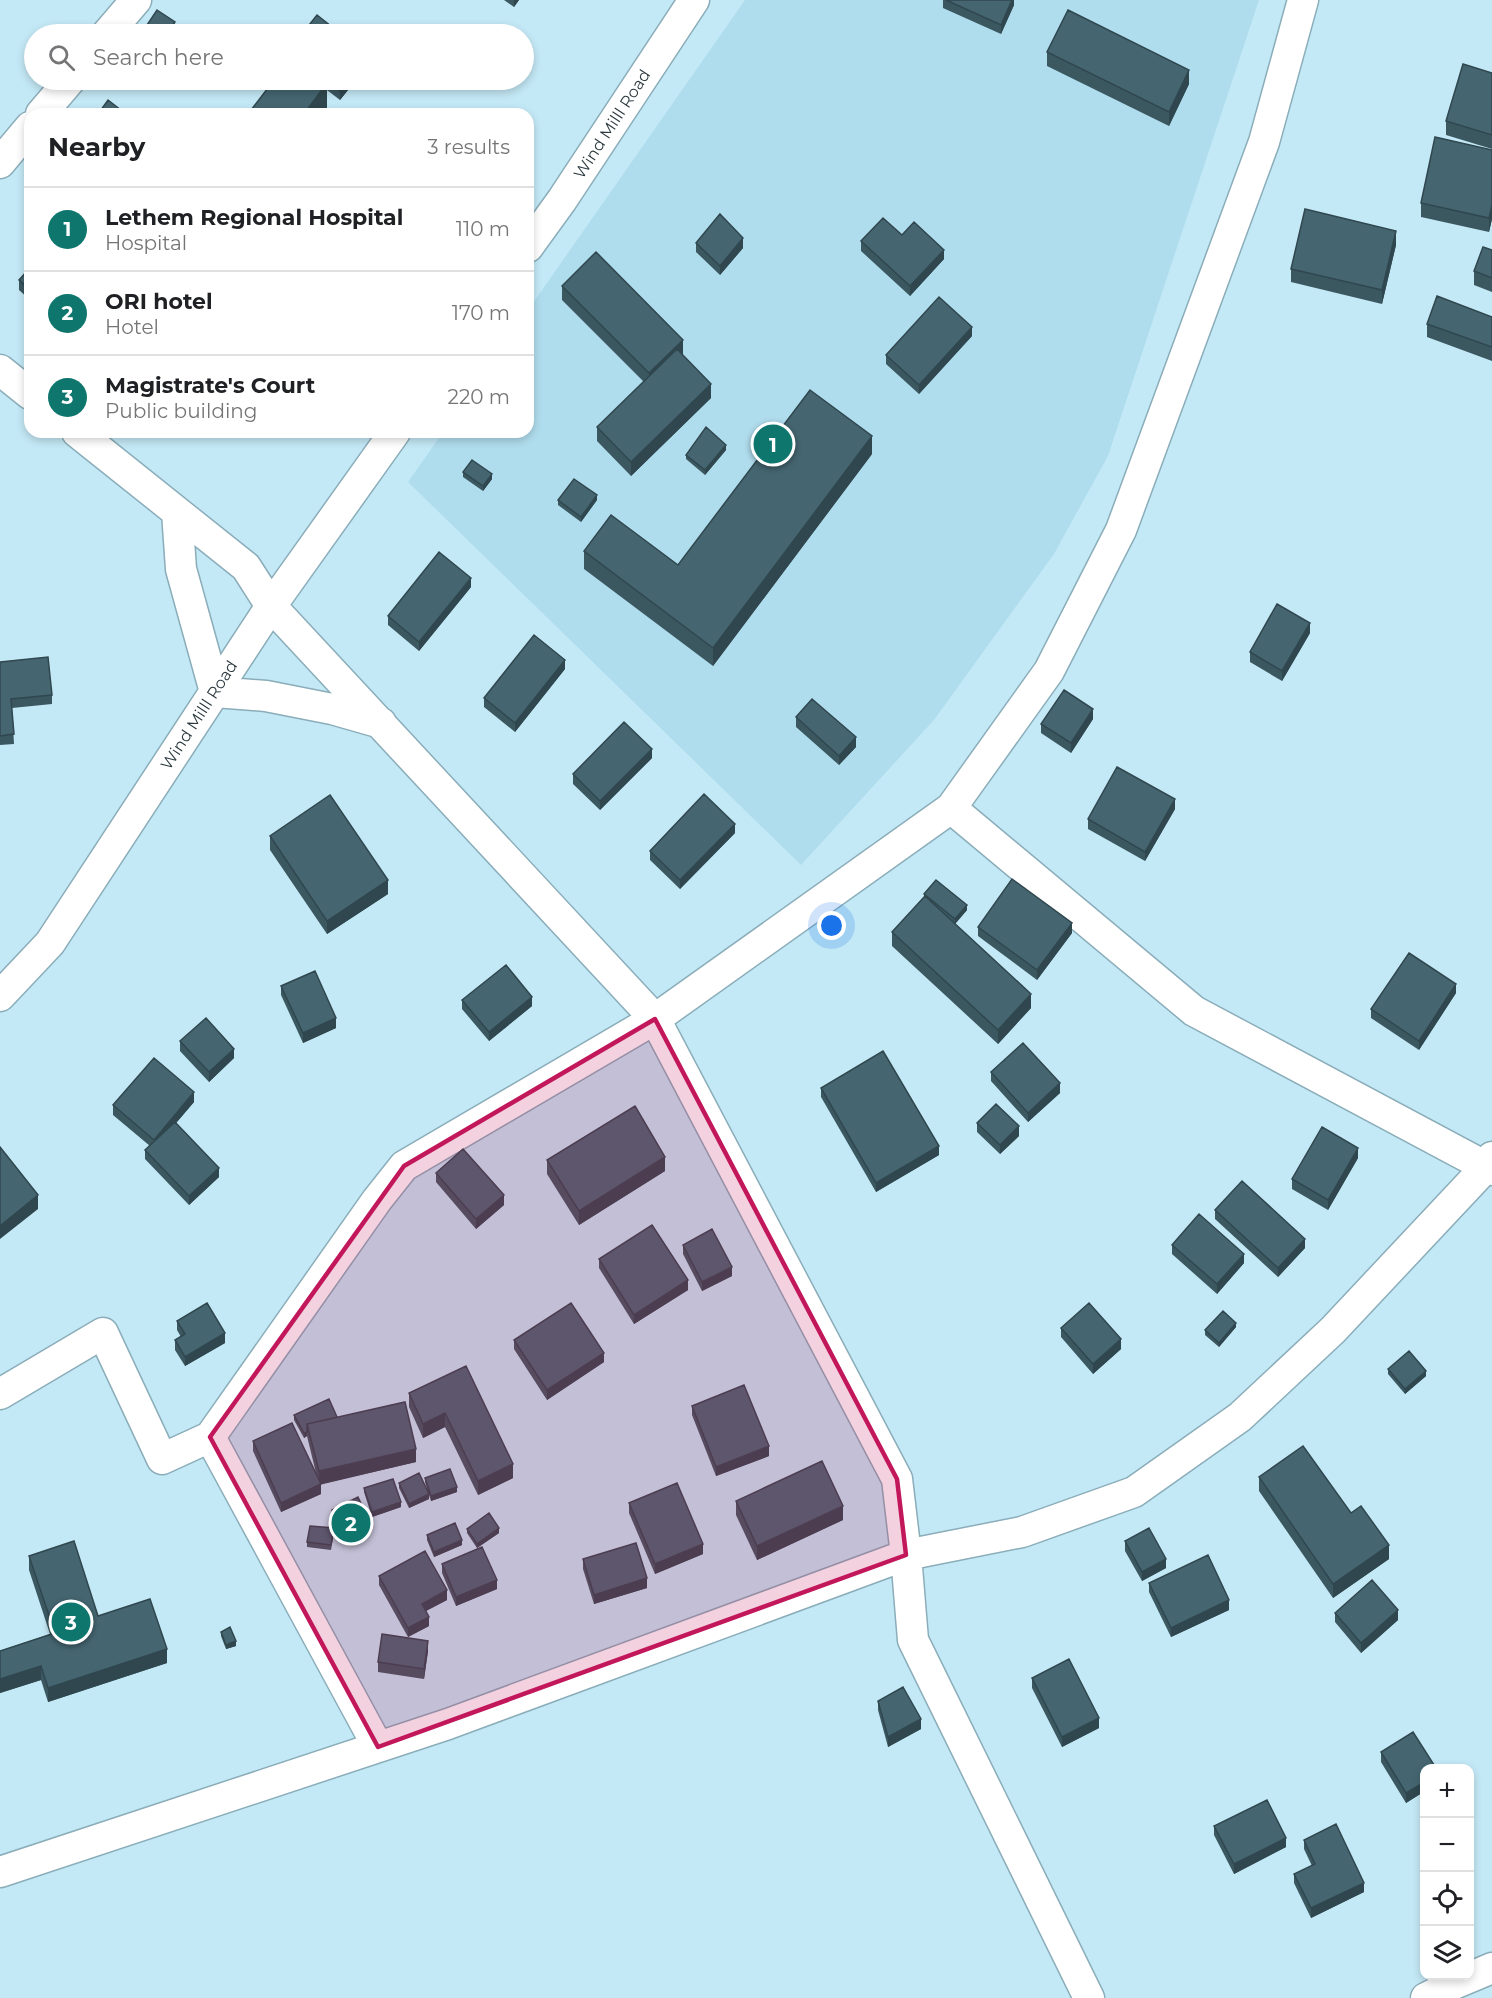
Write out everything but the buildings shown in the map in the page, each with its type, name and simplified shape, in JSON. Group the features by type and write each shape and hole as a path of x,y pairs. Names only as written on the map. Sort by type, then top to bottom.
{"street":[{"path":"116,24 136,0"},
{"name":"Wind Milll Road","path":"534,239 694,0"},
{"path":"0,1394 103,1333 162,1459 210,1437 370,1209 404,1166 655,1019 951,808 1048,670 1121,530 1264,142 1303,0"},
{"path":"46,108 61,90"},
{"path":"0,163 24,134"},
{"path":"0,370 24,389"},
{"path":"84,438 246,567 271,606 655,1019 897,1479 913,1640 1089,1998"},
{"name":"Wind Milll Road","path":"0,996 50,943 271,606 391,438"},
{"path":"177,512 182,569 214,692 266,696 332,709 381,723"},
{"path":"0,1872 448,1724 906,1555 1022,1532 1134,1492 1240,1417 1325,1338 1490,1165 1194,1011 951,808"},
{"path":"210,1437 378,1747"},
{"path":"1426,1998 1492,1968"}],"highlighted area":[{"path":"655,1019 897,1479 906,1555 378,1747 210,1437 404,1166"}],"shaded area":[{"path":"745,0 1259,0 1108,456 1054,554 934,720 801,865 408,482 439,438 534,438 534,301"}],"place":[{"name":"Lethem Regional Hospital","path":"773,444"},
{"name":"ORI hotel","path":"351,1523"},
{"name":"Magistrate's Court","path":"71,1622"}]}
